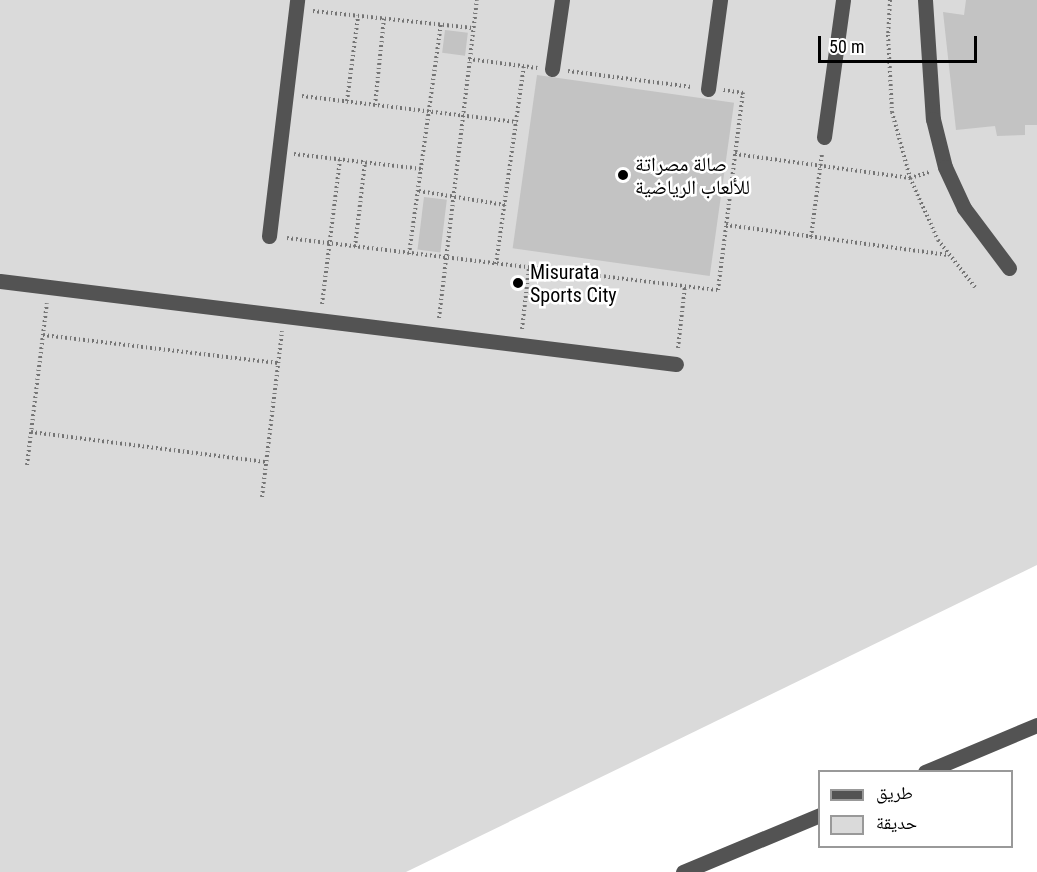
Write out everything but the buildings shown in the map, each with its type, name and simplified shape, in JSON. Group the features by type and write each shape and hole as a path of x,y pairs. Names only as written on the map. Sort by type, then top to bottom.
{"street":[{"path":"552,69 562,0"},
{"path":"708,89 720,0"},
{"path":"824,137 843,0"},
{"path":"925,0 933,119 945,166 964,208 1009,268"},
{"path":"269,236 297,5"},
{"path":"0,281 676,364"},
{"path":"927,770 1037,725"},
{"path":"683,872 818,815"}],"path":[{"path":"437,335 477,0"},
{"path":"890,0 888,35 892,112 910,178 949,255 975,287"},
{"path":"297,5 358,16 473,28"},
{"path":"347,101 358,16"},
{"path":"375,105 384,18"},
{"path":"409,254 441,24"},
{"path":"269,236 718,290 743,93 469,59"},
{"path":"496,264 524,66"},
{"path":"286,94 516,122"},
{"path":"811,237 824,137"},
{"path":"279,152 422,169"},
{"path":"735,154 910,178 945,166"},
{"path":"320,320 340,159"},
{"path":"354,247 365,162"},
{"path":"419,190 505,205"},
{"path":"726,225 949,255"},
{"path":"520,345 529,268"},
{"path":"676,364 685,286"},
{"path":"27,465 49,287"},
{"path":"262,497 284,316"},
{"path":"43,334 278,363"},
{"path":"32,432 266,462"}],"green space":[{"name":"Misurata Sports City","path":"0,0 1037,0 1037,565 406,872 0,872"}],"place":[{"name":"صالة مصراتة للألعاب الرياضية","path":"623,175"},
{"name":"Misurata Sports City","path":"518,283"}]}
